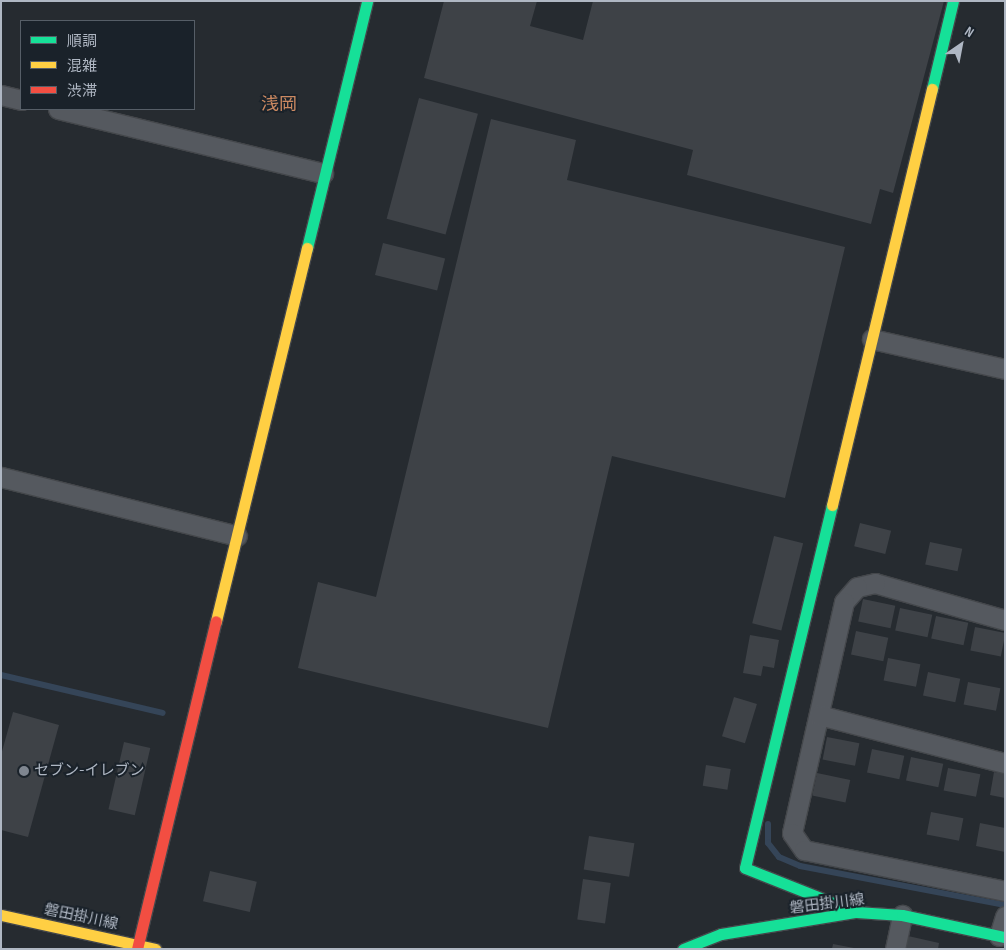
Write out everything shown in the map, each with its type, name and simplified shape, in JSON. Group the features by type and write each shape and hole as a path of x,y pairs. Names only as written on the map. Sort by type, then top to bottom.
{"street":[{"path":"138,947 323,173 367,1"},
{"path":"856,912 744,868 953,1"},
{"path":"1,95 20,100"},
{"path":"62,110 323,173"},
{"path":"872,339 1005,369"},
{"path":"1,477 237,536"},
{"path":"1005,620 874,583 857,587 844,602 792,833 804,850 1005,891"},
{"path":"818,715 1005,763"},
{"name":"磐田掛川線","path":"683,949 721,934 856,912 902,915 1002,937"},
{"name":"磐田掛川線","path":"1,915 138,947 155,949"},
{"path":"895,949 902,915"},
{"path":"1002,937 1005,916"}],"building":[{"path":"444,1 537,1 530,26 583,40 593,1 944,1 893,193 880,189 871,224 687,175 693,150 424,78"},
{"path":"419,98 478,114 446,235 387,219"},
{"path":"491,119 576,140 567,180 845,247 785,498 612,456 548,728 298,668 318,582 376,597"},
{"path":"383,243 445,258 437,291 375,275"},
{"path":"860,523 891,531 885,554 854,546"},
{"path":"774,536 803,543 781,631 752,623"},
{"path":"930,542 962,549 957,571 925,564"},
{"path":"863,599 895,606 890,628 858,621"},
{"path":"900,608 932,615 927,637 895,630"},
{"path":"936,616 968,623 963,645 931,638"},
{"path":"975,627 1005,633 1001,656 970,651"},
{"path":"856,631 888,638 883,661 851,654"},
{"path":"750,635 779,640 774,668 763,666 761,676 743,673"},
{"path":"888,658 920,664 916,687 884,681"},
{"path":"928,672 960,679 955,702 923,695"},
{"path":"968,682 1000,688 996,711 964,705"},
{"path":"734,697 757,704 745,743 722,736"},
{"path":"13,712 59,725 28,837 1,830 1,755"},
{"path":"827,737 859,743 855,766 823,760"},
{"path":"124,742 150,748 135,815 108,809"},
{"path":"872,749 904,756 899,779 867,772"},
{"path":"911,757 943,764 938,787 906,780"},
{"path":"706,765 731,769 727,790 703,786"},
{"path":"948,768 980,774 976,797 944,791"},
{"path":"994,772 1005,774 1005,798 990,795"},
{"path":"817,773 850,780 845,803 812,795"},
{"path":"931,812 963,818 959,841 927,835"},
{"path":"980,823 1005,828 1005,852 976,846"},
{"path":"589,836 634,843 629,877 584,870"},
{"path":"210,871 257,882 250,912 203,901"},
{"path":"583,879 611,883 605,923 577,920"},
{"path":"908,936 939,943 938,949 905,949"},
{"path":"833,944 854,948 854,949 832,949"}],"waterway":[{"path":"1,675 163,713"},
{"path":"768,824 768,843 779,857 800,866 1005,905"}],"traffic: fast":[{"path":"307,248 367,1"},
{"path":"932,89 953,1"},
{"path":"832,505 745,868 856,912"},
{"path":"683,949 721,934 856,912 902,915 1005,937"}],"traffic: slow":[{"path":"832,505 932,89"},
{"path":"216,621 307,248"},
{"path":"1,915 155,949"}],"traffic: jam":[{"path":"137,949 216,621"}],"place":[{"name":"セブン-イレブン","path":"24,771"}],"district":[{"name":"浅岡","path":"279,105"}]}
